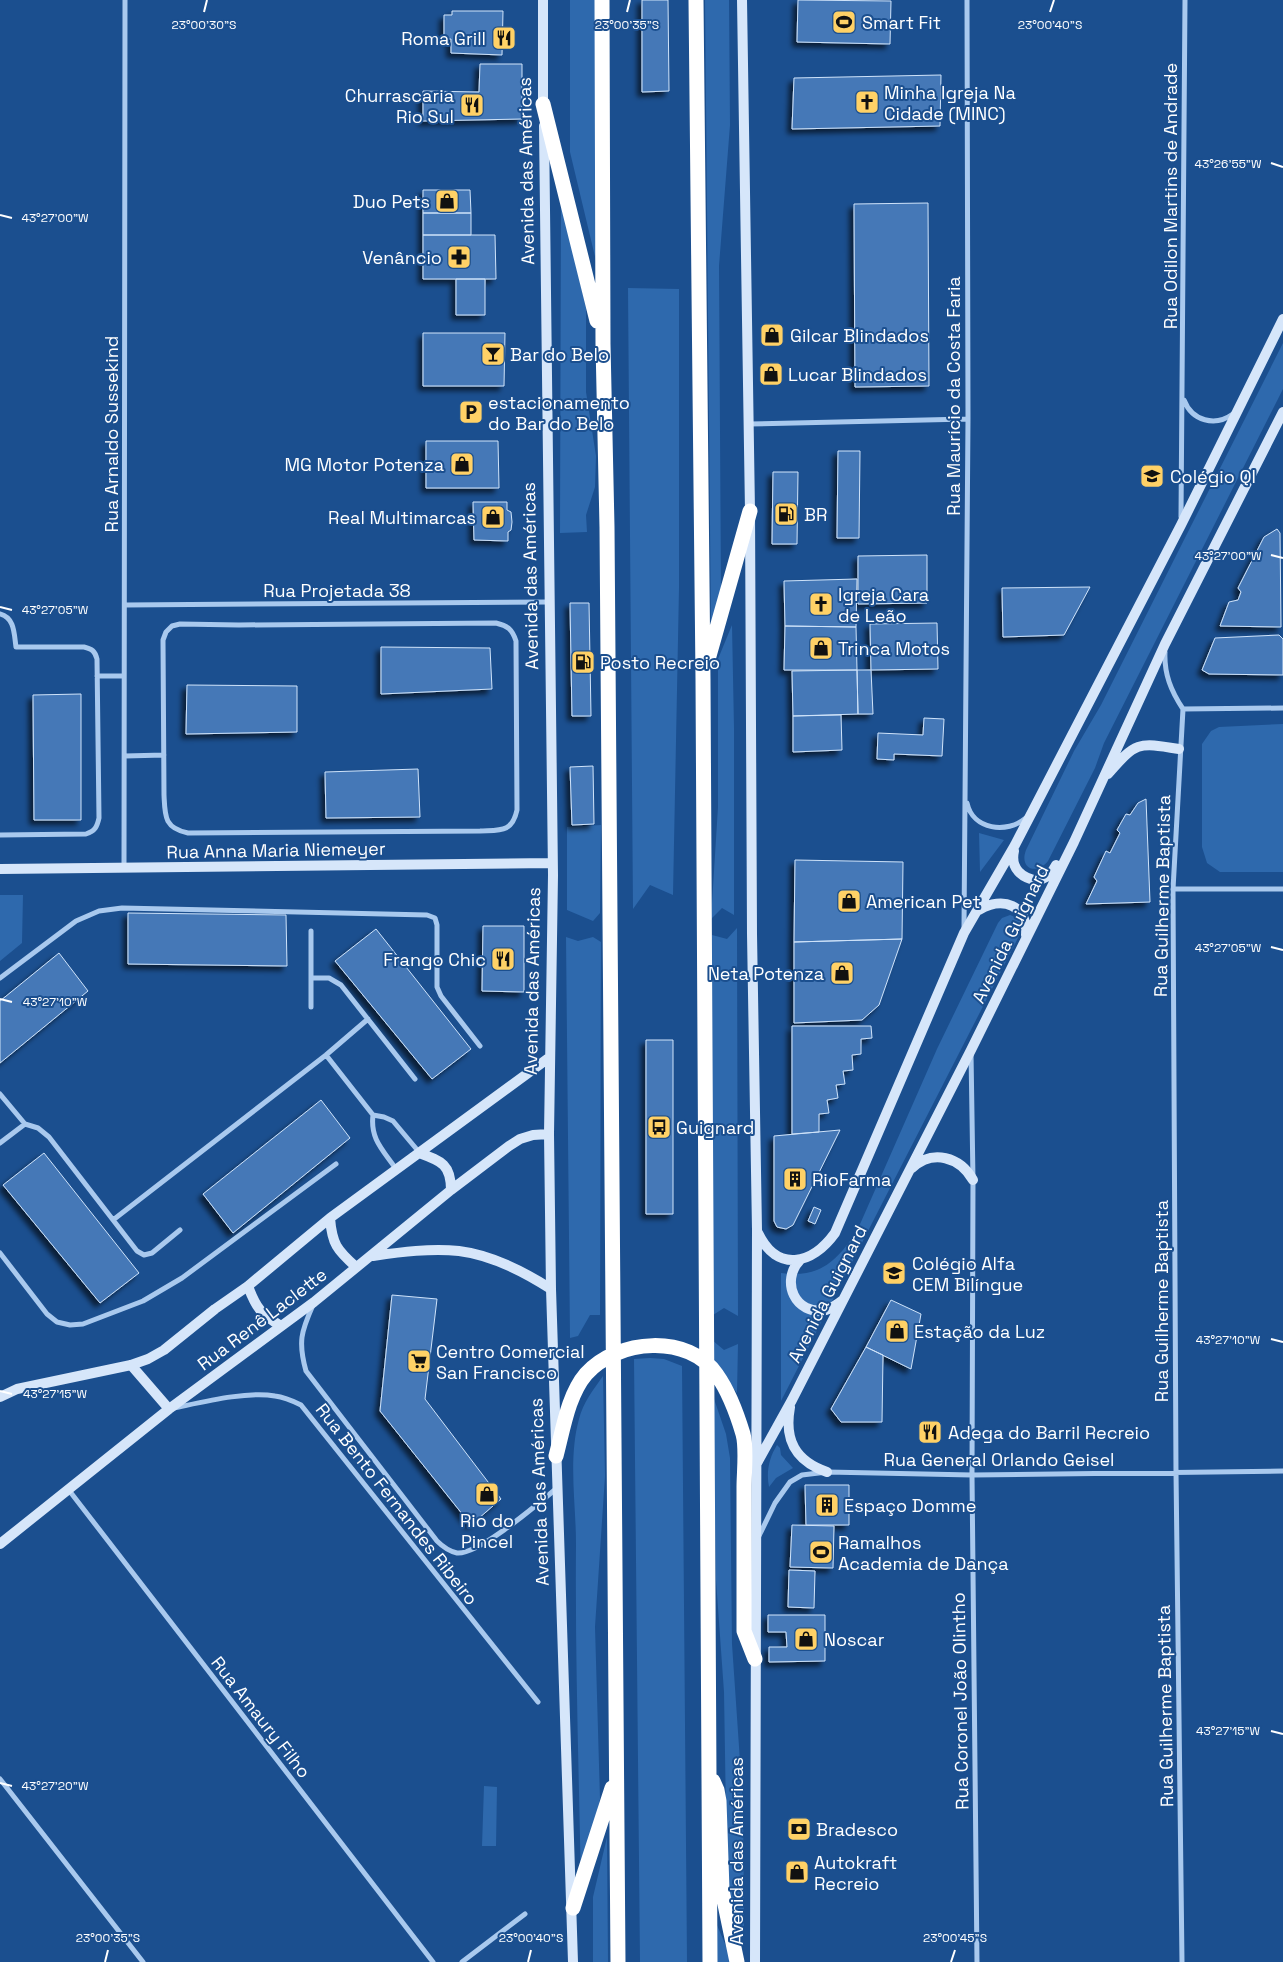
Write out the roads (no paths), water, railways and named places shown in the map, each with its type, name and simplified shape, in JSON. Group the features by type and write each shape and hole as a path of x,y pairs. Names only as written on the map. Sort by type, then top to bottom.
{"highway":[{"path":"602,0 603,344 607,546 618,1962"},
{"name":"Avenida das Américas","path":"696,0 710,1962"},
{"path":"543,104 603,344"},
{"path":"702,679 750,511"},
{"path":"556,1456 574,1394 586,1375 598,1364 613,1356 634,1348 665,1345 679,1348 696,1356 717,1374 733,1405 744,1436 744,1631 755,1659"},
{"path":"708,1774 717,1790 719,1801 722,1890 737,1962"},
{"path":"573,1908 616,1777"}],"street":[{"name":"Rua Arnaldo Sussekind","path":"124,868 125,0"},
{"name":"Avenida das Américas","path":"543,0 552,863 549,1134 551,1289 573,1908 573,1962"},
{"name":"Avenida das Américas","path":"742,0 750,511 752,934 756,1230 755,1962"},
{"name":"Rua Maurício da Costa Faria","path":"964,933 968,419 966,0"},
{"name":"Rua Odilon Martins de Andrade","path":"1182,525 1185,0"},
{"name":"Avenida Guignard","path":"800,1260 815,1254 826,1245 834,1233 964,933 1015,845 1182,525 1283,318"},
{"name":"Rua Odilon Martins de Andrade","path":"1182,392 1189,410 1196,417 1205,421 1224,420 1239,408"},
{"name":"Avenida Guignard","path":"756,1464 792,1400 971,1050 1074,842 1165,644 1283,412"},
{"path":"748,424 968,419"},
{"name":"Rua Projetada 38","path":"125,605 549,602"},
{"path":"0,614 7,616 12,622 16,647 84,647 96,653 97,659 97,826 93,832 86,834 0,835"},
{"path":"496,623 506,626 513,631 516,641 517,810 515,819 510,827 502,830 188,833 177,831 170,825 165,815 164,755 163,640 166,632 172,626 180,624 496,623"},
{"path":"1165,644 1164,661 1167,678 1173,694 1183,708 1283,708"},
{"path":"97,676 124,676"},
{"name":"Rua Guilherme Baptista","path":"1182,1962 1176,1472 1173,889 1179,749 1183,708"},
{"path":"1101,783 1132,749 1145,745 1179,749"},
{"path":"125,756 164,755"},
{"name":"Rua Maurício da Costa Faria","path":"964,793 968,808 977,820 990,827 1005,829 1020,824 1032,813"},
{"path":"1015,845 1012,859 1017,870 1026,878 1038,882 1050,875 1066,847 1074,842"},
{"name":"Rua Anna Maria Niemeyer","path":"0,869 552,863"},
{"path":"1173,889 1283,889"},
{"path":"979,910 990,904 1002,903 1013,907 1022,915 1027,926 1026,939"},
{"path":"0,978 76,921 99,911 122,908 427,915 435,918 438,925 437,986 441,996 480,1046"},
{"path":"311,931 312,1007"},
{"path":"312,978 336,980 415,1079"},
{"path":"113,1220 326,1055 368,1019"},
{"name":"Rua Coronel João Olintho","path":"971,1050 973,1180 972,1475 977,1962"},
{"path":"326,1055 373,1115 393,1120 419,1153 438,1160 447,1167 451,1177 451,1190"},
{"name":"Rua Renê Laclette","path":"0,1397 17,1389 132,1365 164,1350 248,1286 330,1218 550,1057"},
{"path":"0,1094 25,1124 38,1128 49,1137 137,1251 144,1255 152,1253 180,1230"},
{"path":"373,1115 374,1136 396,1169"},
{"path":"0,1143 25,1124"},
{"name":"Rua Renê Laclette","path":"0,1544 169,1409 314,1302 451,1190 520,1139 533,1135 549,1134"},
{"path":"909,1171 917,1163 927,1158 949,1158 959,1163 968,1171 973,1180"},
{"path":"0,1253 48,1314 57,1322 70,1325 84,1324 143,1301 182,1278 336,1164"},
{"path":"330,1218 334,1244 340,1253 356,1268"},
{"path":"756,1230 763,1243 773,1254 784,1259 800,1260"},
{"path":"372,1256 411,1251 457,1251 476,1254 526,1273 551,1289"},
{"path":"800,1260 791,1276 791,1288 794,1298 814,1310 825,1310 835,1306 844,1299"},
{"path":"248,1286 256,1307 264,1316 281,1326"},
{"name":"Rua Bento Fernandes Ribeiro","path":"314,1302 300,1339 301,1355 306,1371 437,1541 446,1549 458,1553 470,1551 526,1516 557,1488"},
{"path":"132,1365 169,1409"},
{"name":"Rua Bento Fernandes Ribeiro","path":"169,1409 253,1395 275,1395 301,1405 538,1702"},
{"path":"792,1400 788,1418 789,1433 793,1446 802,1458 814,1467 827,1472"},
{"name":"Rua General Orlando Geisel","path":"755,1545 775,1503 790,1482 802,1475 827,1472 972,1475 1283,1471"},
{"name":"Rua Amaury Filho","path":"68,1488 433,1962"},
{"path":"0,1779 143,1962"},
{"path":"462,1962 525,1914"}],"place":[{"name":"Smart Fit","path":"844,22"},
{"name":"Roma Grill","path":"504,38"},
{"name":"Minha Igreja Na Cidade (MINC)","path":"867,102"},
{"name":"Churrascaria Rio Sul","path":"472,105"},
{"name":"Duo Pets","path":"447,201"},
{"name":"Venâncio","path":"459,257"},
{"name":"Gilcar Blindados","path":"772,335"},
{"name":"Bar do Belo","path":"493,354"},
{"name":"Lucar Blindados","path":"771,374"},
{"name":"estacionamento do Bar do Belo","path":"471,412"},
{"name":"MG Motor Potenza","path":"462,464"},
{"name":"Colégio QI","path":"1152,476"},
{"name":"BR","path":"786,514"},
{"name":"Real Multimarcas","path":"493,517"},
{"name":"Igreja Cara de Leão","path":"821,604"},
{"name":"Trinca Motos","path":"821,648"},
{"name":"Posto Recreio","path":"583,662"},
{"name":"American Pet","path":"849,901"},
{"name":"Frango Chic","path":"503,959"},
{"name":"Neta Potenza","path":"842,973"},
{"name":"Guignard","path":"659,1127"},
{"name":"RioFarma","path":"795,1179"},
{"name":"Colégio Alfa CEM Bilíngue","path":"894,1273"},
{"name":"Estação da Luz","path":"897,1331"},
{"name":"Centro Comercial San Francisco","path":"419,1361"},
{"name":"Adega do Barril Recreio","path":"930,1432"},
{"name":"Rio do Pincel","path":"487,1494"},
{"name":"Espaço Domme","path":"827,1505"},
{"name":"Ramalhos Academia de Dança","path":"821,1552"},
{"name":"Noscar","path":"806,1639"},
{"name":"Bradesco","path":"799,1829"},
{"name":"Autokraft Recreio","path":"797,1872"}]}
